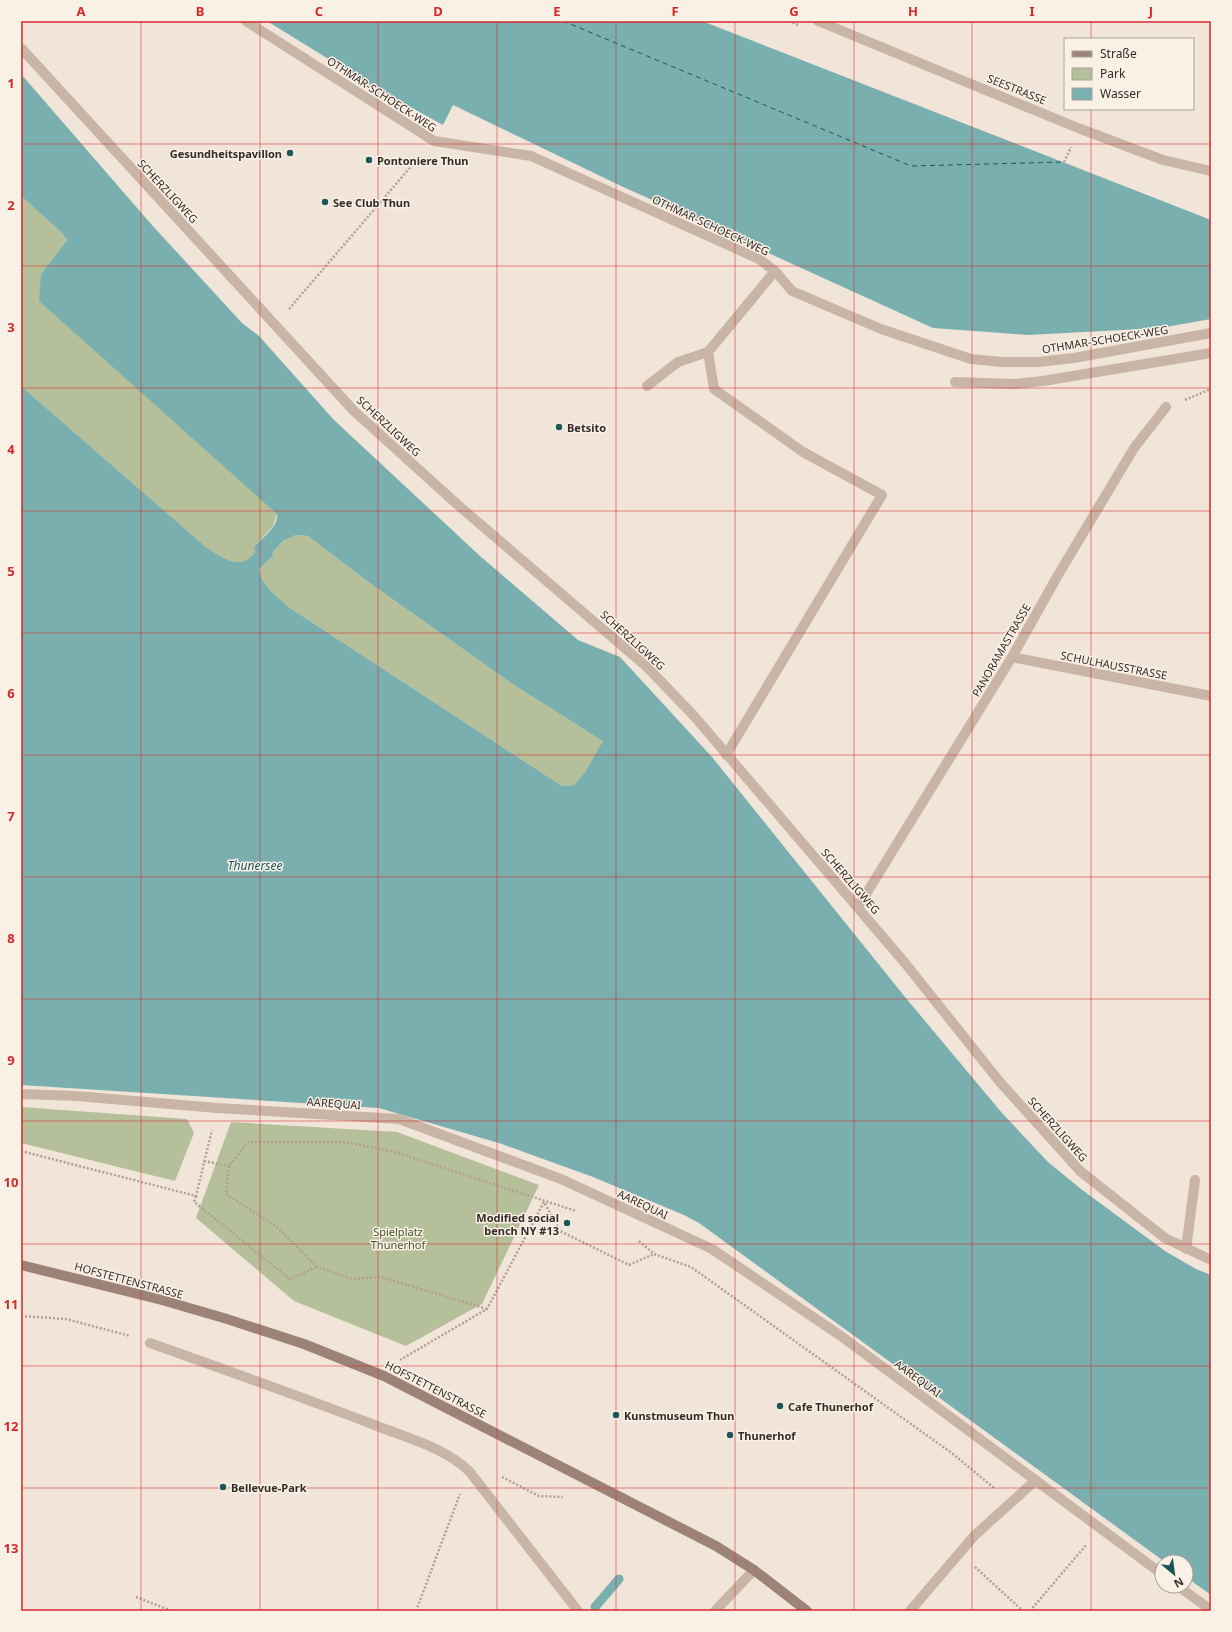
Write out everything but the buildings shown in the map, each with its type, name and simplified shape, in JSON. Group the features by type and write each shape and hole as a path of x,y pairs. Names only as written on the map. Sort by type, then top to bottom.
{"main road":[{"name":"HOFSTETTENSTRASSE","path":"21,1265 155,1298 227,1319 304,1344 384,1376 716,1546 754,1570 806,1611"}],"street":[{"name":"OTHMAR-SCHOECK-WEG","path":"246,21 434,141 531,156 759,259 775,271 792,291 881,329 971,359 1002,362 1038,362 1074,358 1211,333"},
{"name":"SEESTRASSE","path":"818,21 1086,131 1163,160 1211,171"},
{"name":"SCHERZLIGWEG","path":"21,48 354,411 465,511 648,667 694,716 858,907 999,1080 1080,1171 1165,1238 1211,1260"},
{"path":"647,386 678,362 708,352 775,271"},
{"path":"708,352 714,389 804,452 882,495 726,755"},
{"path":"955,382 1014,384 1043,381 1211,353"},
{"name":"PANORAMASTRASSE","path":"858,907 1012,657 1058,575 1134,448 1166,407"},
{"name":"SCHULHAUSSTRASSE","path":"1012,657 1211,696"},
{"name":"AAREQUAI","path":"21,1094 76,1096 217,1108 399,1119 561,1179 712,1249 841,1336 1154,1568"},
{"path":"1186,1249 1195,1180"},
{"path":"150,1343 419,1443 452,1457 469,1471 578,1611"},
{"path":"910,1611 974,1536 1036,1480"},
{"path":"715,1611 754,1570"},
{"path":"1189,1594 1211,1610"}],"path":[{"path":"276,325 434,141"},
{"path":"1166,407 1211,389"},
{"path":"217,1108 194,1202 290,1279 317,1267"},
{"path":"487,1309 381,1277 354,1279 317,1267 277,1227 226,1194 229,1166 248,1142 345,1142 396,1152 580,1213"},
{"path":"21,1151 196,1196"},
{"path":"204,1161 229,1166"},
{"path":"544,1202 560,1231 594,1248 629,1264 654,1254"},
{"path":"384,1376 395,1363 487,1309 544,1202"},
{"path":"634,1235 654,1254 692,1267 953,1454 997,1491"},
{"path":"21,1316 66,1318 107,1328 150,1343"},
{"path":"416,1611 469,1471 478,1464 539,1496 563,1497"},
{"path":"1030,1611 1089,1542"},
{"path":"960,1553 1024,1611"},
{"path":"136,1597 172,1611"}],"green space":[{"path":"21,196 61,232 67,240 41,274 277,514 273,526 254,547 255,552 249,558 244,561 231,561 206,547 21,386"},
{"path":"296,535 308,536 367,581 514,685 604,741 586,771 574,785 562,786 290,608 275,595 263,581 259,569 274,555 272,553 283,541"},
{"path":"21,1107 187,1119 194,1133 175,1181 21,1143"},
{"name":"Spielplatz Thunerhof","path":"231,1122 397,1132 539,1185 482,1304 406,1346 294,1301 196,1218"}],"water":[{"path":"267,21 702,21 1211,220 1211,319 1160,328 1028,335 933,328 619,185 453,105 443,125 372,86"},
{"name":"Thunersee","path":"21,74 151,224 242,323 259,336 334,420 480,556 578,640 620,657 712,757 905,997 1002,1113 1048,1162 1081,1189 1165,1251 1196,1269 1211,1275 1211,1595 1194,1583 1194,1554 1154,1554 699,1223 684,1215 593,1177 502,1144 379,1108 21,1085 21,386 206,547 218,555 237,562 244,561 249,558 255,552 254,547 273,527 277,518 277,514 39,301 41,274 67,240 61,232 21,196","holes":["296,535 308,536 367,581 514,685 603,741 586,771 574,785 562,786 290,608 275,595 263,581 259,569 274,555 272,553 283,541"]}],"waterway":[{"path":"595,1607 619,1579"}],"ferry route":[{"path":"563,21 911,166 1064,162"}],"place":[{"name":"Gesundheitspavillon","path":"290,153"},
{"name":"Pontoniere Thun","path":"369,160"},
{"name":"See Club Thun","path":"325,202"},
{"name":"Betsito","path":"559,427"},
{"name":"Modified social bench NY #13","path":"567,1223"},
{"name":"Cafe Thunerhof","path":"780,1406"},
{"name":"Kunstmuseum Thun","path":"616,1415"},
{"name":"Thunerhof","path":"730,1435"},
{"name":"Bellevue-Park","path":"223,1487"}]}
